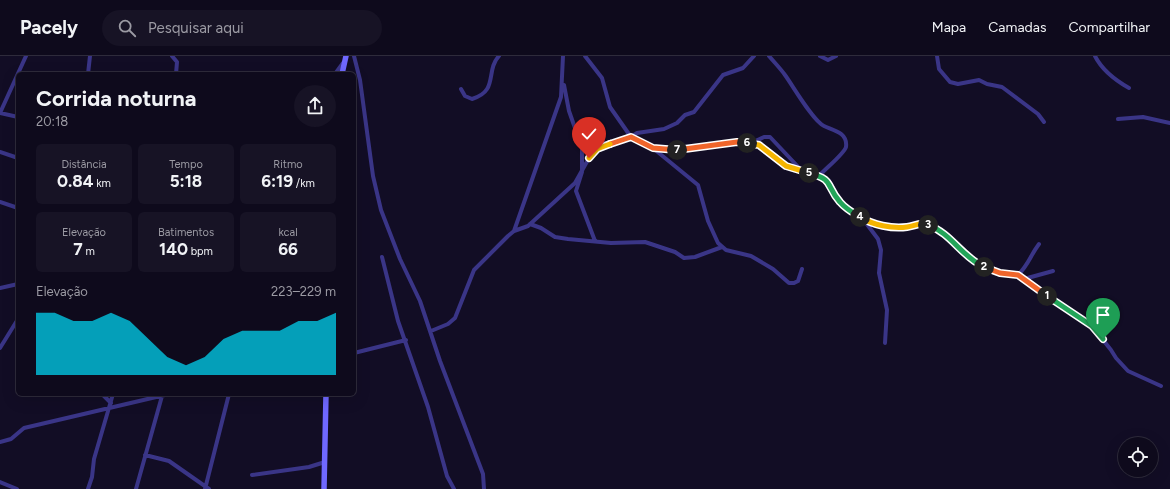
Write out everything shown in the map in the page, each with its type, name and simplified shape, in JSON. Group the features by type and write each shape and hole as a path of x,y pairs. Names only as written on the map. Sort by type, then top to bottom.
{"main road":[{"path":"342,72 345,59"},
{"path":"324,489 326,396"}],"street":[{"path":"19,72 26,56"},
{"path":"88,72 90,56"},
{"path":"172,56 177,62 176,72"},
{"path":"354,56 373,176 381,210 431,330 440,361 483,474 484,489"},
{"path":"356,63 359,56"},
{"path":"461,89 466,96 472,99 480,97 492,82 494,63 499,56"},
{"path":"431,330 448,324 455,318 474,270 514,231 561,98 563,56"},
{"path":"586,56 602,78 610,107 631,137 653,148 698,185 708,221 718,243 722,247 726,250 751,256 772,269 789,283 794,284 798,281 802,269"},
{"path":"514,231 530,224 575,183 589,158 597,149 608,144 619,142 638,133 664,129 677,123 684,115 694,112 722,75 743,68 754,56"},
{"path":"769,56 783,73 816,120 825,126 836,129 844,138 846,144 843,152 819,176"},
{"path":"820,56 828,60 836,56"},
{"path":"937,56 939,69 950,82 958,84 979,80 987,84 1002,87 1038,114 1044,122"},
{"path":"1095,56 1098,64 1108,74 1129,88"},
{"path":"336,72 345,59"},
{"path":"16,78 0,113 16,117"},
{"path":"563,81 569,111 582,148 582,172 576,191 596,241"},
{"path":"1118,119 1143,117 1170,123"},
{"path":"576,129 595,142 608,144"},
{"path":"751,143 764,137 770,137 803,172"},
{"path":"653,148 674,150 737,142 751,143 759,145 786,166 819,176 829,181 840,201 863,219 878,239 881,250 879,273 887,310 885,343"},
{"path":"0,152 16,157"},
{"path":"0,202 16,207"},
{"path":"863,219 892,227 906,227 922,223 934,227 946,234 952,242 982,266 1000,273 1018,275 1092,326 1116,358 1128,371 1161,386"},
{"path":"530,224 541,228 555,237 611,243 645,242 670,250 684,258 722,247"},
{"path":"1018,275 1030,261 1039,244"},
{"path":"382,257 398,322 406,340 428,406 447,476 454,489"},
{"path":"1024,279 1053,271"},
{"path":"0,288 16,284"},
{"path":"0,348 16,327"},
{"path":"356,352 406,340"},
{"path":"104,396 111,405"},
{"path":"88,489 92,477 94,459 113,396"},
{"path":"0,442 11,440 24,428 111,405 162,396 136,489"},
{"path":"145,455 169,462 207,488 229,396"},
{"path":"252,475 309,467 325,462"},
{"path":"0,482 17,489"}],"route":[{"path":"589,158 597,149 631,137 653,148 663,150 701,148 737,142 759,145 786,166 794,170 819,176 829,181 840,201 851,212 863,219 892,227 906,227 922,223 934,227 946,234 952,242 982,266 1000,273 1018,275 1031,283 1050,298 1092,326 1103,339"}]}
